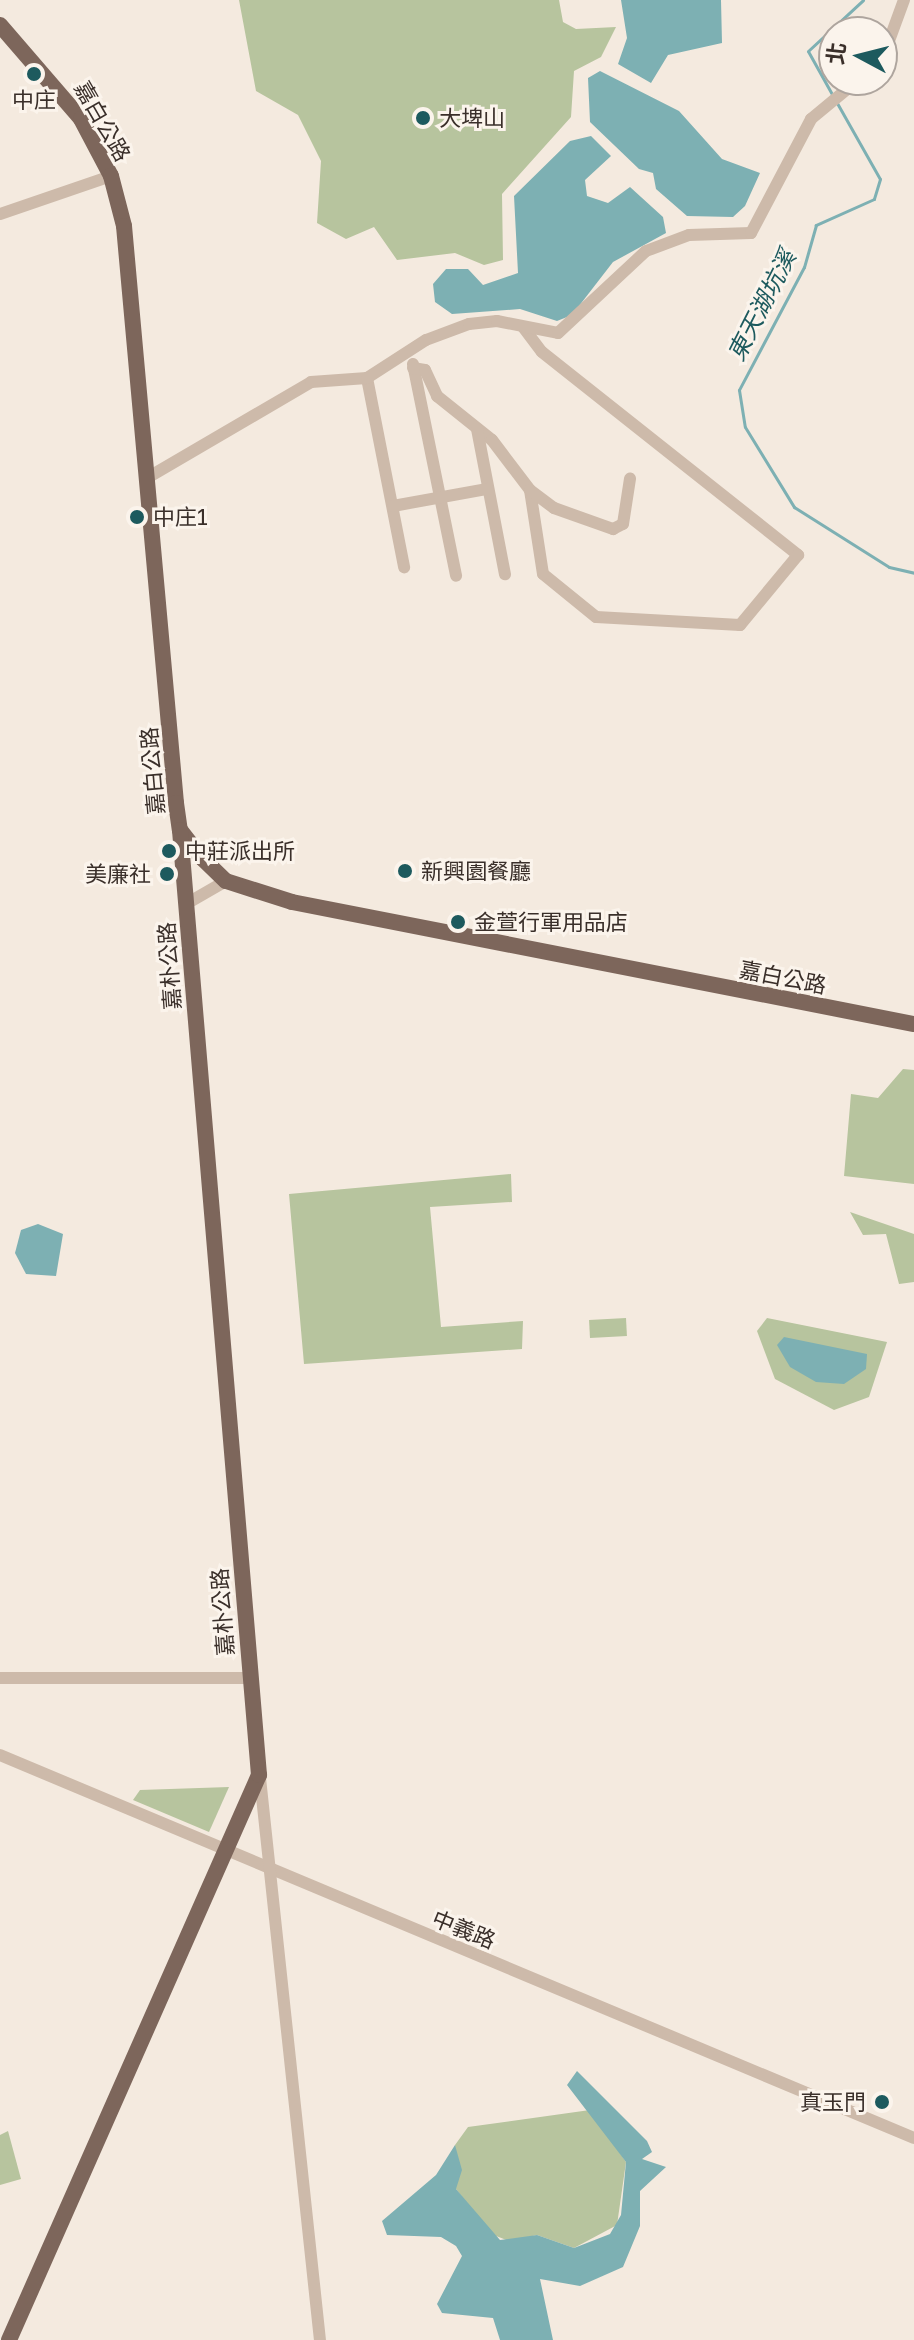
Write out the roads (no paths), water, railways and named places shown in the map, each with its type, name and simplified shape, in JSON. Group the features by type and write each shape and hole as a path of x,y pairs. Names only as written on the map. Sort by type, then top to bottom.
{"main road":[{"name":"嘉白公路","path":"0,25 62,92 111,176 132,286 180,830 226,881 292,902 914,1024"},
{"name":"嘉朴公路","path":"9,2340 259,1775 180,830"}],"street":[{"path":"147,478 297,388 367,378 469,324 521,325 543,333 572,326 615,272 667,242 751,233 811,119 839,96"},
{"path":"0,214 111,176"},
{"path":"521,325 542,352 798,555 740,625 596,617 543,574 530,490"},
{"path":"412,353 456,576"},
{"path":"413,368 425,370 437,396 477,429 530,490 554,508 613,529 623,524 630,479"},
{"path":"367,378 404,567"},
{"path":"477,429 505,574"},
{"path":"393,506 487,489"},
{"path":"186,904 226,881"},
{"path":"0,1678 249,1678"},
{"name":"中義路","path":"0,1755 268,1871 914,2138"},
{"path":"259,1775 320,2340"}],"water":[{"path":"621,0 721,0 722,43 668,55 651,83 618,64 627,38"},
{"path":"600,71 679,111 722,159 760,173 745,206 733,217 687,216 656,189 653,173 639,169 590,122 588,78"},
{"path":"591,136 611,156 585,180 587,196 608,203 630,187 663,217 666,233 613,262 572,315 557,321 520,309 452,314 435,302 433,284 446,269 468,269 483,285 518,273 514,196 570,141"},
{"path":"38,1224 63,1234 56,1276 26,1274 15,1253 21,1230"},
{"path":"784,1337 867,1354 866,1369 844,1384 816,1382 790,1367 777,1345"},
{"path":"577,2071 647,2141 652,2152 642,2159 666,2167 640,2191 640,2226 623,2267 580,2286 540,2279 553,2340 500,2340 493,2318 442,2313 437,2304 462,2256 456,2246 441,2237 387,2235 382,2221 436,2175 455,2145 462,2170 456,2189 500,2240 537,2235 574,2248 610,2234 621,2215 626,2162 567,2085"}],"waterway":[{"name":"東天湖坑溪","path":"846,16 863,0"},
{"name":"東天湖坑溪","path":"818,42 808,51 818,69"},
{"name":"東天湖坑溪","path":"837,103 880,179 874,199 816,225 804,267 739,390 745,427 794,507 889,567 914,573"}],"place":[{"name":"中庄","path":"34,74"},
{"name":"大埤山","path":"423,118"},
{"name":"中庄1","path":"137,517"},
{"name":"中莊派出所","path":"169,851"},
{"name":"新興園餐廳","path":"405,871"},
{"name":"美廉社","path":"167,874"},
{"name":"金萱行軍用品店","path":"458,922"},
{"name":"真玉門","path":"882,2102"}]}
